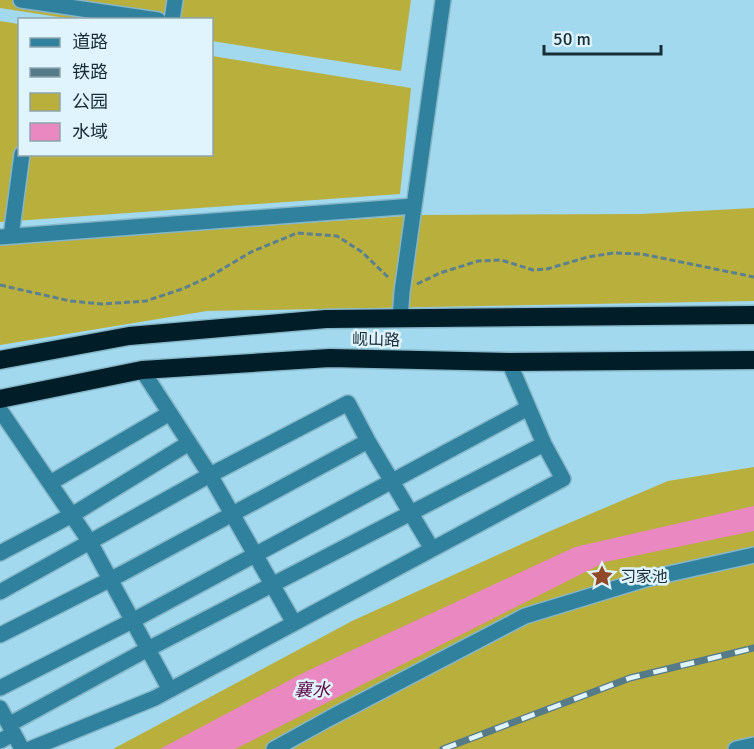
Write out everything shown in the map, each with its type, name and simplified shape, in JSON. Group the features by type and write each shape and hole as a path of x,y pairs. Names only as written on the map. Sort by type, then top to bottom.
{"highway":[{"name":"岘山路","path":"0,360 129,336 326,320 754,315"},
{"name":"岘山路","path":"0,399 142,370 330,358 509,362 754,360"}],"street":[{"path":"21,0 144,18"},
{"path":"172,18 175,0"},
{"path":"400,319 443,0"},
{"path":"22,156 6,236 414,206"},
{"path":"30,749 155,698 563,479 544,444 509,362"},
{"path":"142,370 210,475 294,623"},
{"path":"0,592 210,475 348,403 432,549"},
{"path":"0,688 132,621 528,408"},
{"path":"0,410 90,542 170,690"},
{"path":"50,483 170,413"},
{"path":"0,635 368,441"},
{"path":"0,553 72,515 189,443"},
{"path":"8,733 148,649 544,444"},
{"path":"274,749 525,616 646,579 754,555"},
{"path":"0,708 8,733 22,749"},
{"path":"736,749 754,745"}],"path":[{"path":"0,285 70,301 102,304 146,301 209,277 251,252 297,232 337,236 380,267 402,292 440,273 478,261 501,260 534,270 548,269 588,257 614,253 642,254 754,277"}],"green space":[{"path":"0,0 411,0 401,71 213,41 213,18 65,18 0,8"},
{"path":"0,21 18,24 18,156 213,156 213,56 411,88 400,194 0,222"},
{"path":"754,208 754,301 207,311 0,345 0,244 420,215 641,214"},
{"name":"习家池","path":"754,467 754,749 113,749 352,621 548,532 668,481"}],"water":[{"name":"襄水","path":"754,506 754,531 605,562 235,749 160,749 307,671 575,547"}],"railway":[{"path":"443,749 630,678 754,648"}],"place":[{"name":"习家池","path":"602,576"}]}
